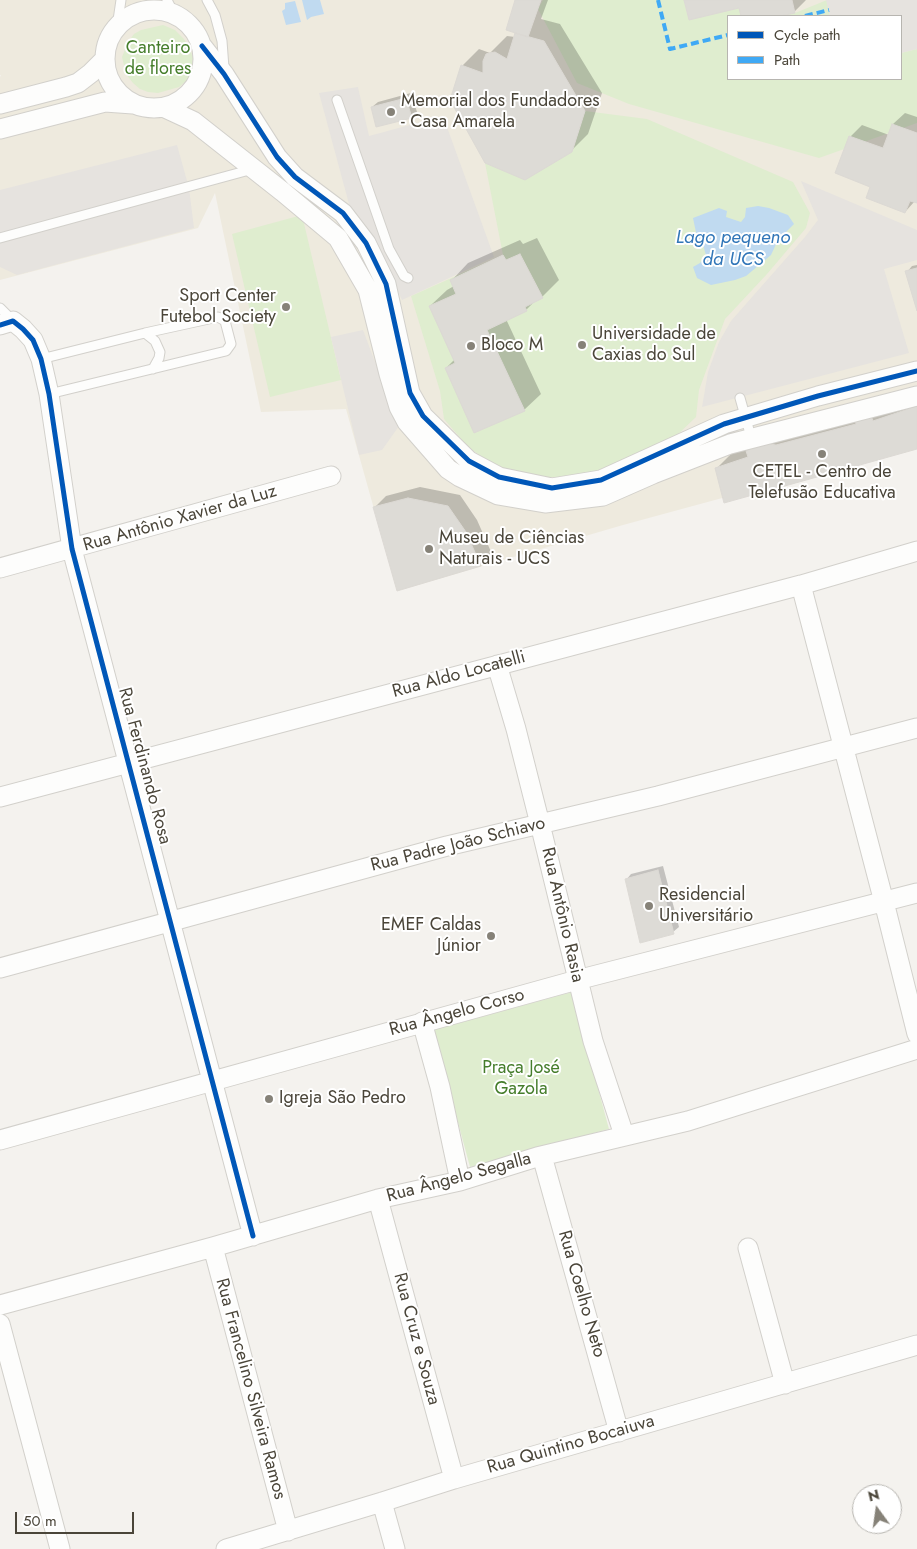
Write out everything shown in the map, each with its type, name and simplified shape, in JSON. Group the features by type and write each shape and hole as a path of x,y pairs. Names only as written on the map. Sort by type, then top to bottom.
{"street":[{"path":"134,104 118,93 108,77 105,58 108,42 117,27 130,17 146,11 160,11 170,7 196,33 202,46 224,74 277,157 295,177 375,240 410,393 423,416 469,461 499,477 552,488 601,480 709,430 818,396 917,371"},
{"path":"165,108 185,98 199,81 204,60 202,46"},
{"path":"0,104 66,87 78,82 91,73 105,58"},
{"path":"0,129 105,102 134,104 149,108 165,108 192,121 338,238 355,244 375,240"},
{"path":"338,238 368,290 399,407 406,422 448,469 460,477 498,495 545,503 604,496 653,474 751,437 917,396"},
{"name":"Rua Ferdinando Rosa","path":"4,318 33,340 41,359 49,394 72,549 253,1236"},
{"name":"Rua Antônio Xavier da Luz","path":"0,568 331,476"},
{"name":"Rua Aldo Locatelli","path":"0,797 801,585 917,551"},
{"path":"801,585 917,1034"},
{"name":"Rua Antônio Rasia","path":"497,665 516,729 593,1041 624,1136"},
{"name":"Rua Padre João Schiavo","path":"0,968 447,846 844,748 917,728"},
{"name":"Rua Ângelo Corso","path":"0,1140 577,980 917,894"},
{"path":"422,1022 440,1087 460,1181"},
{"name":"Rua Ângelo Segalla","path":"0,1305 253,1236 378,1199 460,1181 542,1156 688,1121 917,1049"},
{"name":"Rua Coelho Neto","path":"542,1156 619,1432"},
{"name":"Rua Cruz e Souza","path":"378,1199 454,1479"},
{"name":"Rua Francelino Silveira Ramos","path":"213,1247 288,1530"},
{"path":"748,1248 785,1384"},
{"path":"0,1324 60,1549"},
{"name":"Rua Quintino Bocaiuva","path":"226,1549 454,1479 917,1344"},
{"path":"382,1502 395,1549"}],"lane":[{"path":"117,27 121,0"},
{"path":"207,0 215,15 222,41 224,74"},
{"path":"337,100 375,240 389,249 404,276 408,278"},
{"path":"0,238 254,169"},
{"path":"41,359 218,317 225,321 231,344 226,351 49,394"},
{"path":"145,333 155,341 160,352 153,369"},
{"path":"740,398 751,437"}],"shaded area":[{"name":"Universidade de Caxias do Sul","path":"0,0 917,0 917,445 623,525 397,591 346,409 261,412 215,193 198,228 0,280"},
{"path":"826,0 917,0 917,49 902,53 902,15 830,15"},
{"path":"358,87 369,136 443,116 494,257 402,300 373,239 349,204 319,93"},
{"path":"177,145 189,188 194,228 17,275 0,267 0,190"},
{"path":"801,181 917,230 917,260 884,269 909,353 702,407 708,372 719,342 731,321 818,220"},
{"path":"363,330 399,426 382,450 359,455 331,337"}],"green space":[{"path":"543,0 684,0 689,20 739,8 741,15 727,15 727,80 902,80 902,53 917,49 917,123 819,158 629,104 577,83 538,9"},
{"path":"827,0 830,15 786,15"},
{"name":"Canteiro de flores","path":"163,25 175,30 190,49 193,58 190,74 187,80 179,87 158,93 148,92 140,89 126,74 122,57 128,42 134,34 141,30"},
{"path":"585,111 647,119 793,182 810,213 806,228 725,319 699,390 696,417 674,438 615,467 567,477 525,477 495,465 469,448 444,419 440,391 411,296 503,255 485,163 525,179 572,152"},
{"name":"Sport Center Futebol Society","path":"302,215 341,380 270,397 232,234"},
{"name":"Praça José Gazola","path":"572,992 609,1129 470,1167 433,1030"}],"water":[{"path":"302,0 320,0 324,14 307,20"},
{"path":"295,1 301,22 286,25 282,11 285,9 285,3"},
{"name":"Lago pequeno da UCS","path":"758,206 788,215 794,224 778,240 771,255 746,276 735,280 711,285 697,278 693,267 700,263 706,255 703,245 697,237 693,218 719,208 727,211 726,217 741,222 745,217 746,208"}],"building":[{"path":"515,0 541,0 528,37 506,30"},
{"path":"684,0 792,0 795,13 786,15 741,15 739,8 689,20"},
{"path":"515,33 544,41 585,111 572,152 525,180 485,163 450,100 461,65 483,73 483,61 486,54 495,52 507,59"},
{"name":"Memorial dos Fundadores - Casa Amarela","path":"406,98 412,118 376,127 371,107"},
{"path":"892,124 917,133 917,203 910,201 905,213 866,198 870,187 835,173 849,136 883,148"},
{"name":"Bloco M","path":"520,254 543,298 525,307 527,311 487,330 525,411 474,433 445,368 455,363 429,306 456,294 450,280 503,255 506,260"},
{"path":"917,268 917,311 905,271"},
{"name":"CETEL - Centro de Telefusão Educativa","path":"917,406 917,449 724,503 715,468 748,457 746,451 758,442 776,445 856,424 855,418 870,413 873,421"},
{"name":"Museu de Ciências Naturais - UCS","path":"408,498 448,506 466,532 481,566 397,591 373,507"},
{"name":"Residencial Universitário","path":"658,870 674,934 640,943 625,879"}],"marked path":[{"path":"658,0 670,49 727,35"},
{"path":"809,15 829,10"}],"cycle path":[{"path":"202,46 224,74 277,157 295,177 343,213 366,243 386,284 410,393 423,416 469,461 499,477 552,488 601,480 724,424 818,396 917,371"},
{"path":"0,325 13,321 23,329 33,340 41,359 49,394 72,549 253,1236"}],"place":[{"name":"Memorial dos Fundadores - Casa Amarela","path":"391,112"},
{"name":"Sport Center Futebol Society","path":"286,307"},
{"name":"Universidade de Caxias do Sul","path":"582,345"},
{"name":"Bloco M","path":"471,346"},
{"name":"CETEL - Centro de Telefusão Educativa","path":"822,454"},
{"name":"Museu de Ciências Naturais - UCS","path":"429,549"},
{"name":"Residencial Universitário","path":"649,906"},
{"name":"EMEF Caldas Júnior","path":"491,936"},
{"name":"Igreja São Pedro","path":"269,1099"}]}
